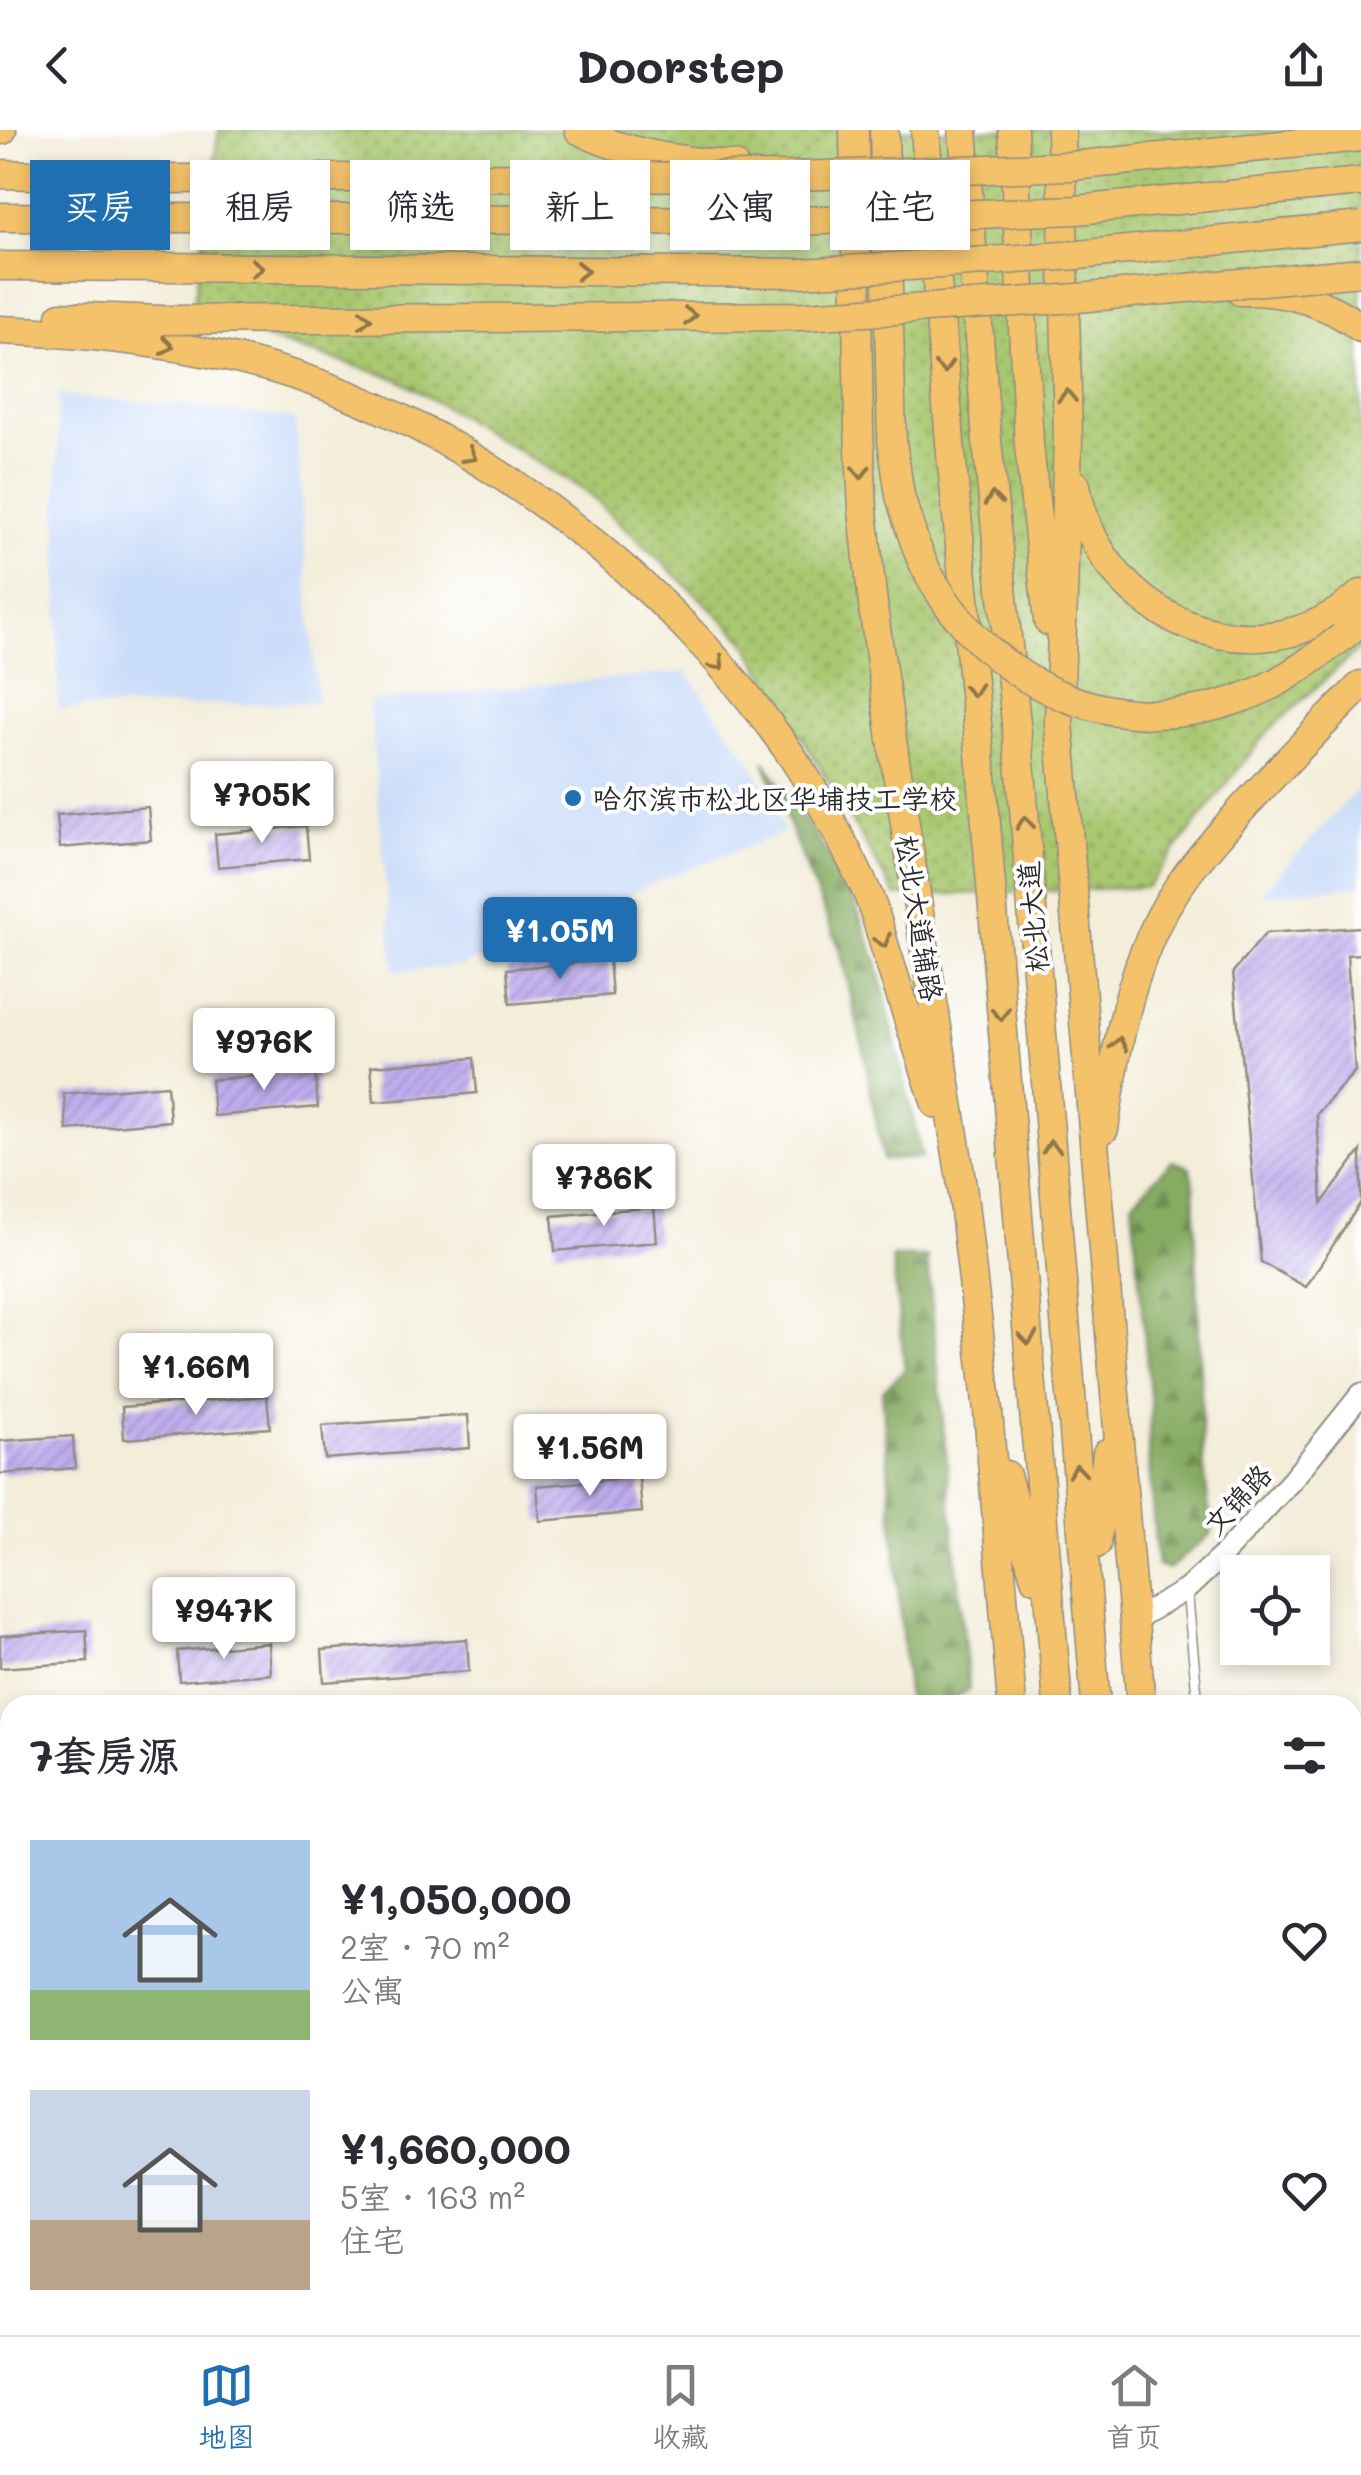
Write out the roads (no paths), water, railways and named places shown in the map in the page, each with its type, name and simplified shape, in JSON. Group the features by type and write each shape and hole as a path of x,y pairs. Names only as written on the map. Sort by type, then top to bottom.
{"highway":[{"path":"579,130 618,145 689,162 830,175"},
{"name":"松北大道辅路","path":"854,130 862,510 895,760 962,1186 988,1411 1011,1695"},
{"path":"884,130 892,440 900,496 928,572 968,627 997,656 1045,689 1071,701 1132,713 1201,710 1248,696 1302,668 1352,629"},
{"name":"松北大道","path":"925,130 1057,1695"},
{"name":"松北大道","path":"963,130 987,442 1022,792 1095,1695"},
{"path":"1013,130 1029,445 1059,722 1139,1695"},
{"path":"1059,722 1068,438 1060,130"},
{"path":"970,170 1071,166 1361,137"},
{"path":"0,174 159,178 830,175"},
{"path":"0,216 799,221 1078,210 1361,182"},
{"path":"0,266 801,273 1078,255 1361,226"},
{"path":"1078,298 1361,272"},
{"path":"0,314 163,320 805,316 1247,291 1316,302 1361,328"},
{"path":"0,330 91,336 203,351 334,389 476,459 566,523 630,575 696,638 738,686 810,785 867,892 962,1186"},
{"path":"1068,438 1084,520 1103,557 1131,590 1167,616 1207,632 1260,636 1306,627 1337,612 1361,594"},
{"path":"1098,1175 1124,1020 1152,932 1197,860 1361,685"},
{"path":"1088,1603 1114,1402"},
{"path":"988,1411 1052,1639"}],"street":[{"name":"文锦路","path":"1134,1620 1187,1590 1292,1480 1358,1403"}],"lane":[{"path":"1187,1590 1197,1695"}],"place":[{"name":"哈尔滨市松北区华埔技工学校","path":"573,798"}]}
